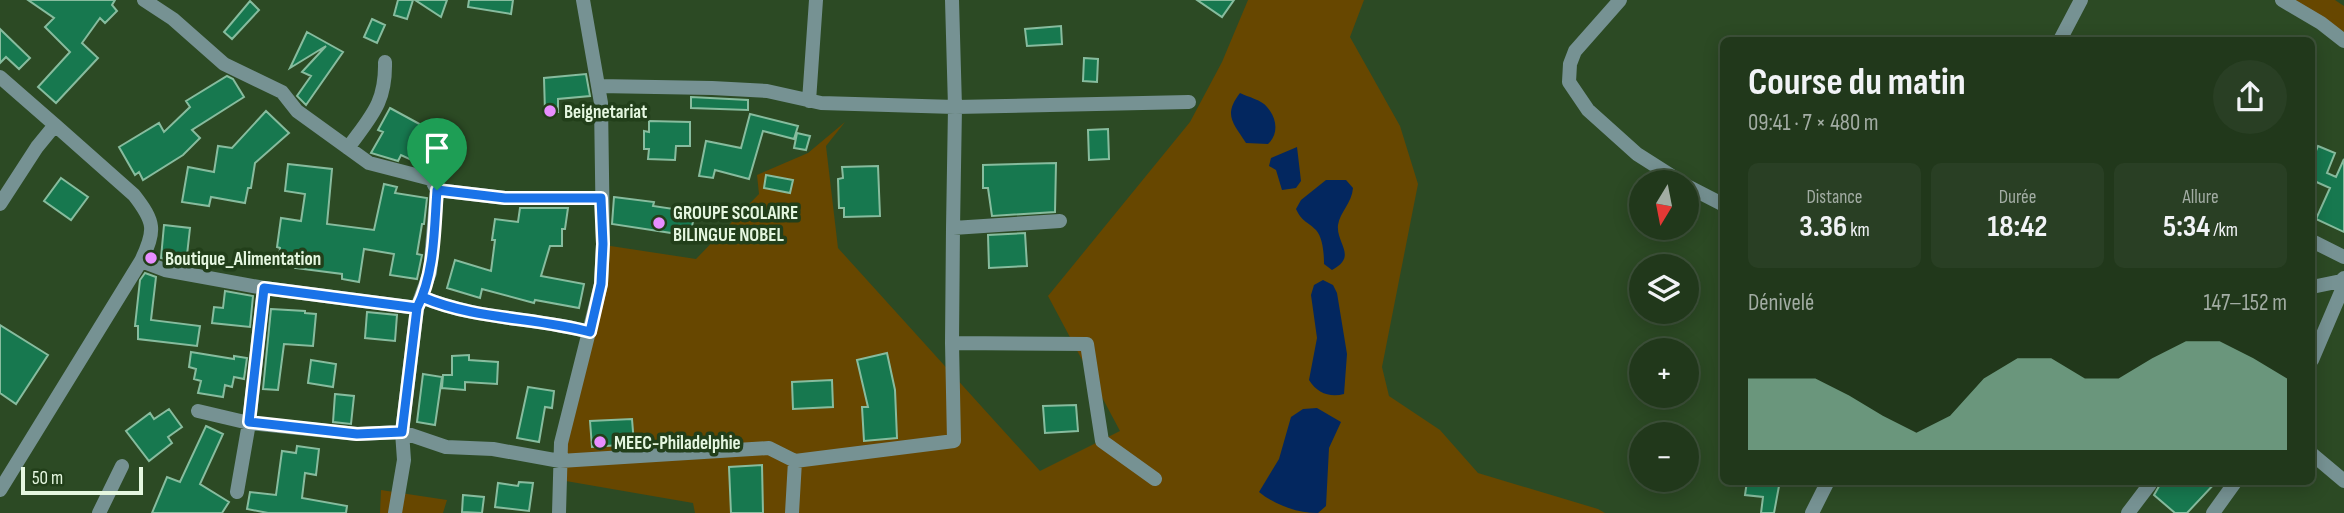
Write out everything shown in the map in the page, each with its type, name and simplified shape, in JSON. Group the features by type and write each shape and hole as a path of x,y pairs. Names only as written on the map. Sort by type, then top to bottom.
{"street":[{"path":"144,0 173,19 225,64 282,92 297,111 369,163 431,179 437,190 432,258 420,303 402,432 404,460 395,513"},
{"path":"559,513 561,443 601,284 603,244 599,86 583,0"},
{"path":"809,101 817,0"},
{"path":"198,411 249,422 357,434 402,432 446,447 493,449 560,461 769,448 795,461 954,441 952,343 955,107 952,0"},
{"path":"1620,0 1575,51 1570,64 1569,82 1588,110 1637,154 1662,170"},
{"path":"2062,37 2081,0"},
{"path":"2282,0 2321,23 2344,41"},
{"path":"348,148 379,105 386,82 385,62"},
{"path":"0,76 134,195 145,208 152,223 152,232 141,261 0,490"},
{"path":"599,86 767,91 821,103 955,107 1189,102"},
{"path":"0,204 37,147 55,125"},
{"path":"437,190 505,198 601,198"},
{"path":"1699,192 1720,203"},
{"path":"953,228 1060,221"},
{"path":"2315,242 2344,257"},
{"path":"141,261 166,270 264,288 420,303 590,332"},
{"path":"2315,286 2344,278"},
{"path":"2315,353 2344,285"},
{"path":"237,492 249,422 264,288"},
{"path":"952,343 1087,344 1102,441 1156,479"},
{"path":"2315,457 2344,481"},
{"path":"792,513 795,461"},
{"path":"99,513 122,466"},
{"path":"1812,513 1826,485"},
{"path":"2128,513 2149,485"},
{"path":"2213,513 2233,485"}],"shaded area":[{"path":"1248,0 1364,0 1350,37 1400,126 1418,184 1382,367 1389,396 1440,430 1478,473 1605,513 695,513 693,503 560,480 604,245 696,259 759,194 757,175 808,153 845,122 826,146 838,248 1040,471 1120,431 1048,296 1190,122 1222,62"},
{"path":"2295,0 2335,0 2344,6 2344,36"},
{"path":"381,490 447,500 443,513 380,513"}],"water":[{"path":"1240,93 1262,102 1270,111 1275,121 1275,131 1268,144 1246,143 1234,124 1232,107"},
{"path":"1297,147 1301,181 1296,188 1282,190 1276,170 1269,166 1271,158"},
{"path":"1326,180 1346,180 1353,188 1338,225 1344,260 1332,270 1324,264 1323,246 1318,233 1296,209 1301,200"},
{"path":"1323,280 1333,285 1337,293 1347,354 1344,394 1339,395 1320,391 1309,380 1317,338 1311,295 1314,285"},
{"path":"1317,408 1341,422 1329,448 1326,506 1318,513 1302,512 1272,501 1259,492 1279,459 1291,417 1303,409"}],"building":[{"path":"28,0 115,0 112,5 117,11 105,23 100,18 82,43 98,58 56,103 38,87 70,52 45,27 54,18"},
{"path":"398,0 413,0 407,19 394,15"},
{"path":"415,0 447,0 441,17"},
{"path":"469,0 513,0 511,14 468,7"},
{"path":"1197,0 1234,0 1222,17"},
{"path":"250,1 259,10 232,39 224,32"},
{"path":"372,19 385,25 377,43 364,37"},
{"path":"1061,26 1062,44 1027,46 1025,29"},
{"path":"0,29 30,58 19,69 6,57 0,63"},
{"path":"307,32 343,52 306,105 297,96 311,76 302,72 326,46 290,68"},
{"path":"1084,58 1098,59 1097,82 1083,81"},
{"path":"586,74 590,96 558,99 558,112 545,112 544,78"},
{"path":"227,76 233,79 244,97 192,130 200,138 183,155 143,180 139,172 135,175 119,147 159,123 164,132 190,107 186,101"},
{"path":"691,97 748,100 748,110 691,108"},
{"path":"390,108 425,127 423,131 444,142 429,168 401,155 398,161 371,153 383,132 378,130"},
{"path":"266,111 289,133 255,163 251,188 248,188 245,203 211,197 209,206 182,202 188,167 214,172 218,146 232,148"},
{"path":"750,114 798,126 794,139 763,131 749,179 715,170 713,178 699,176 706,141 741,148"},
{"path":"649,121 690,122 690,146 676,146 675,160 648,159 649,149 644,149 644,131 649,132"},
{"path":"1108,129 1109,159 1089,160 1088,130"},
{"path":"797,133 810,136 806,150 794,148"},
{"path":"2318,146 2335,153 2327,173 2336,177 2344,159 2344,232 2316,219 2330,188 2315,181 2315,154"},
{"path":"1056,163 1055,212 992,216 988,188 983,188 983,165"},
{"path":"288,164 332,169 327,224 374,230 384,184 397,187 395,193 427,198 417,254 422,255 417,279 390,275 394,254 364,249 359,282 342,279 342,274 295,268 296,261 279,258 280,248 277,247 281,218 301,221 305,194 285,191"},
{"path":"878,166 880,216 844,217 844,208 839,208 838,179 843,178 842,167"},
{"path":"766,175 793,180 790,193 764,188"},
{"path":"61,178 88,197 71,220 44,201"},
{"path":"614,197 654,202 653,206 694,212 691,236 612,224"},
{"path":"520,208 568,208 565,229 562,229 562,246 550,246 541,276 584,284 579,308 535,300 534,303 482,289 480,298 447,288 455,260 491,271 495,219 518,222"},
{"path":"164,225 190,228 186,264 161,258"},
{"path":"1025,233 1027,266 989,268 988,235"},
{"path":"145,273 156,277 151,320 200,326 197,346 138,339 138,326 135,326 140,280"},
{"path":"225,291 253,296 250,327 212,323 214,307 223,308"},
{"path":"271,309 316,314 313,346 284,344 278,390 263,389"},
{"path":"367,312 397,315 395,341 365,338"},
{"path":"0,325 48,355 16,404 0,393"},
{"path":"191,352 234,359 234,356 247,358 244,379 234,377 232,387 225,385 223,397 198,393 201,381 194,379 196,369 189,367"},
{"path":"887,353 895,390 897,438 864,441 862,407 868,407 857,360"},
{"path":"469,355 469,360 498,362 497,384 465,382 465,390 442,388 443,375 452,375 452,356"},
{"path":"311,360 336,364 333,387 308,383"},
{"path":"423,374 442,377 435,425 417,422"},
{"path":"832,380 833,407 793,409 792,382"},
{"path":"528,387 554,391 552,408 545,407 539,442 517,438"},
{"path":"335,394 354,396 351,424 333,422"},
{"path":"1076,405 1078,431 1045,433 1043,406"},
{"path":"169,409 182,427 168,437 172,443 149,461 126,431 150,413 154,419"},
{"path":"632,419 634,444 592,447 590,421"},
{"path":"206,426 223,434 200,484 229,502 222,513 152,513 167,477 180,482"},
{"path":"297,446 319,449 316,475 305,473 302,498 347,506 346,513 268,513 247,509 250,492 276,495 282,451 296,453"},
{"path":"762,465 763,513 731,513 729,467"},
{"path":"519,482 533,483 529,511 495,507 498,483 518,486"},
{"path":"1746,485 1779,486 1774,513 1761,513 1763,497 1745,495"},
{"path":"2160,485 2213,485 2187,513 2175,513 2154,495"},
{"path":"463,495 484,497 482,513 462,512"}],"place":[{"name":"Beignetariat","path":"550,111"},
{"name":"GROUPE SCOLAIRE BILINGUE NOBEL","path":"659,223"},
{"name":"Boutique_Alimentation","path":"151,258"},
{"name":"MEEC-Philadelphie","path":"600,442"}],"route":[{"path":"437,190 430,272 417,308 264,288 249,422 357,434 402,432 417,308 422,297 462,311 590,332 601,284 601,198 505,198 437,190"}]}
